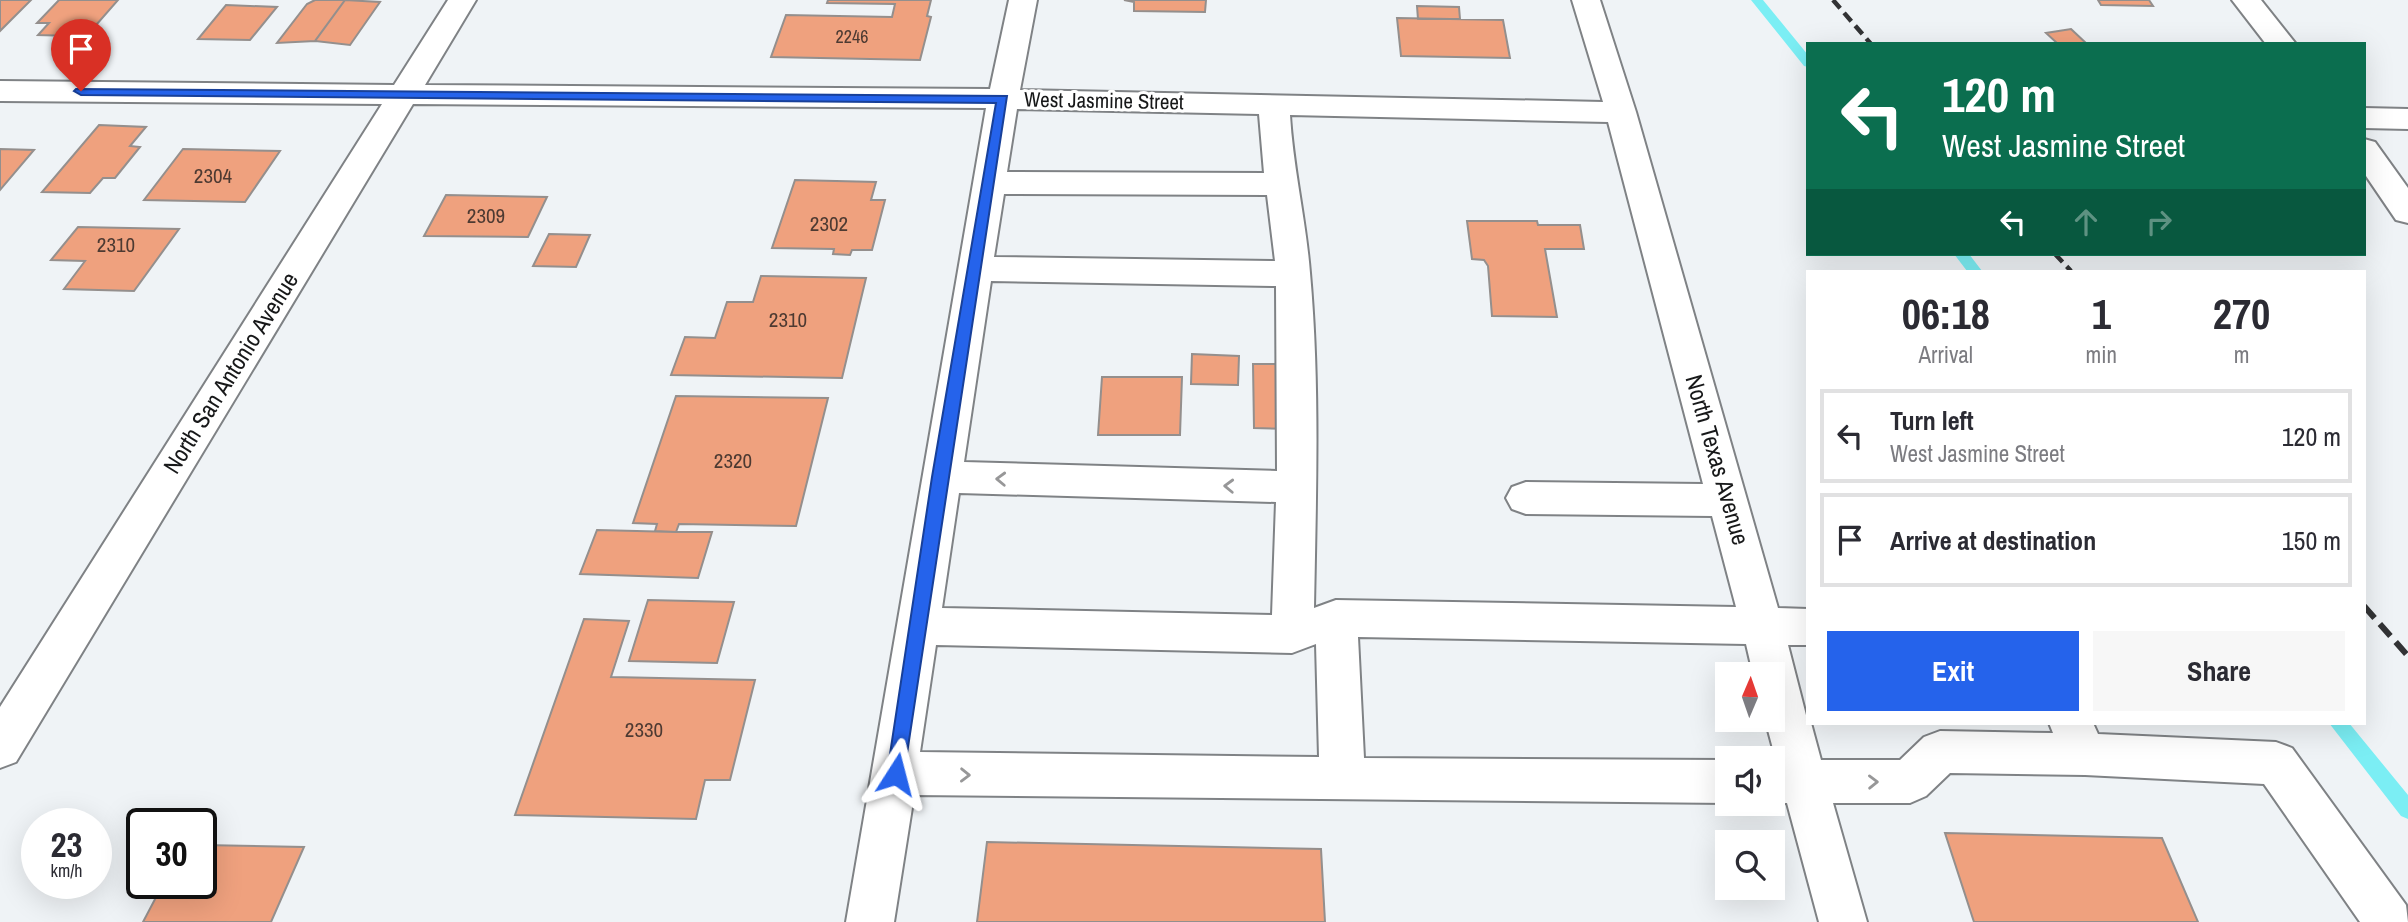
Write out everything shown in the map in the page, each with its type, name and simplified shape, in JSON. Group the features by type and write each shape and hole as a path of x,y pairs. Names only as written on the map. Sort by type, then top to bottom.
{"street":[{"name":"North San Antonio Avenue","path":"0,747 462,0"},
{"path":"870,922 896,774 940,477 1003,99 1023,0"},
{"name":"North Texas Avenue","path":"1586,0 1621,112 1763,626 1789,782 1843,922"},
{"path":"2246,0 2279,42"},
{"name":"West Jasmine Street","path":"0,90 1003,99 1621,112"},
{"path":"1274,105 1275,138 1293,274 1297,488 1292,634"},
{"path":"2366,118 2408,118"},
{"path":"2366,152 2408,212"},
{"path":"990,183 1282,184"},
{"path":"975,270 1293,274"},
{"path":"940,477 1297,488"},
{"path":"1527,498 1727,500"},
{"path":"919,626 1292,634 1336,618 1806,627"},
{"path":"1336,618 1342,779"},
{"path":"1789,782 1910,781 1940,752 2078,738 2276,764 2389,922"},
{"path":"896,774 1087,778 1715,782"}],"building":[{"path":"0,0 31,0 0,31"},
{"path":"59,0 118,0 97,24 84,24 73,36 38,35 49,23 37,23"},
{"path":"315,0 345,0 315,41 277,43 307,4"},
{"path":"345,0 380,2 350,45 315,41"},
{"path":"828,0 931,0 927,16 931,17 920,60 771,57 786,15 892,17 895,4 827,3"},
{"path":"1124,0 1206,0 1205,12 1134,11 1134,2"},
{"path":"2098,0 2149,0 2153,6 2101,5"},
{"path":"226,5 277,7 250,40 198,39"},
{"path":"1417,6 1459,7 1460,19 1418,19"},
{"path":"1397,18 1503,20 1510,58 1401,56"},
{"path":"2071,29 2085,42 2056,42 2046,33"},
{"path":"99,125 146,127 130,146 140,147 115,178 103,178 90,193 42,192"},
{"path":"0,149 34,150 0,190"},
{"path":"183,149 280,151 245,202 144,200"},
{"path":"795,180 876,182 871,200 885,200 872,250 852,250 850,255 833,254 834,249 772,248"},
{"path":"446,195 547,197 528,237 424,236"},
{"path":"1467,221 1537,221 1538,225 1580,225 1584,249 1545,249 1557,317 1492,316 1488,266 1484,260 1472,259"},
{"path":"78,227 179,229 134,291 64,289 85,261 51,260"},
{"path":"549,234 590,235 576,267 533,266"},
{"path":"761,276 866,278 842,378 671,375 685,337 715,338 727,302 753,302"},
{"path":"1192,354 1239,356 1238,385 1191,384"},
{"path":"1253,364 1288,364 1291,429 1254,428"},
{"path":"1102,377 1182,377 1180,435 1098,435"},
{"path":"676,396 828,398 796,526 679,524 676,532 655,531 657,524 633,523"},
{"path":"597,530 712,532 698,578 580,574"},
{"path":"648,600 734,602 717,663 629,661"},
{"path":"584,619 629,621 611,677 755,680 730,780 705,780 696,819 515,815"},
{"path":"1945,833 2162,838 2198,922 1974,922"},
{"path":"987,842 1321,849 1325,922 977,922"},
{"path":"217,845 304,847 271,922 143,922 155,899 217,899"}],"waterway":[{"path":"1757,0 1806,61"},
{"path":"1963,256 1974,270"},
{"path":"2340,725 2408,810"}],"railway":[{"path":"1833,0 1869,42"},
{"path":"2057,256 2070,270"},
{"path":"2366,608 2408,656"}],"route":[{"path":"81,91 1003,99 940,477 896,774"}]}
